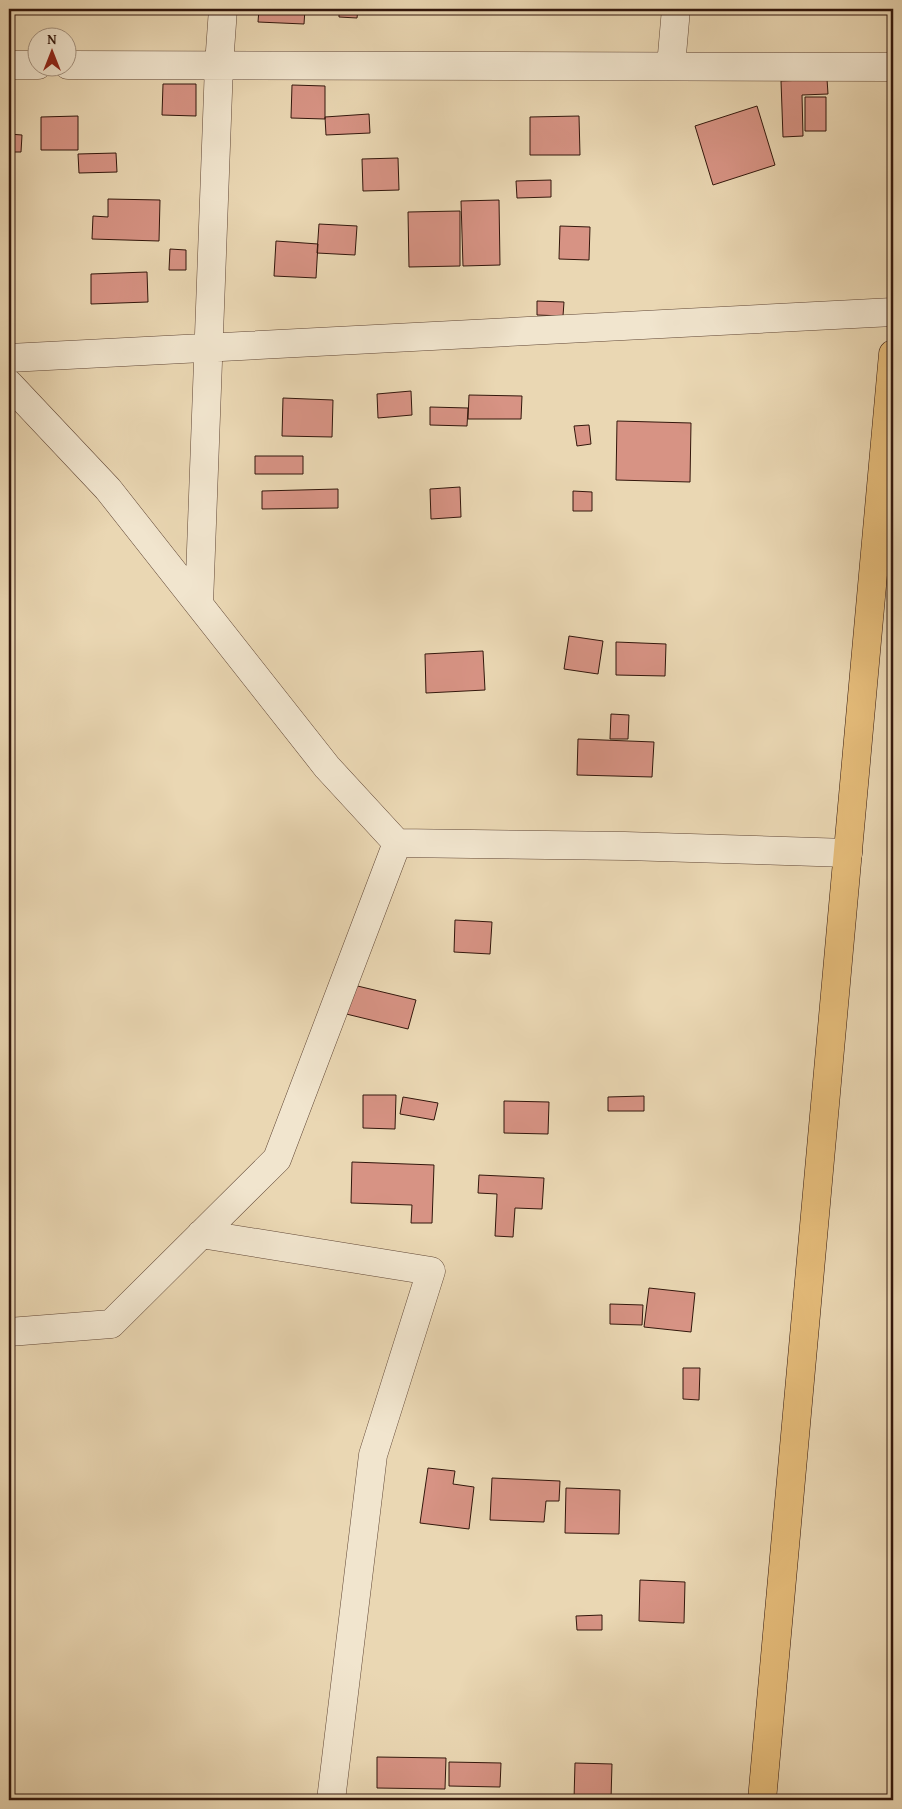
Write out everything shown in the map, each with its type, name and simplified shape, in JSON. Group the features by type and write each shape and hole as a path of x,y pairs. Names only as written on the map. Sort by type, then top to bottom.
{"main road":[{"path":"762,1800 893,354"}],"street":[{"path":"199,604 219,65 223,9"},
{"path":"671,66 676,9"},
{"path":"9,65 28,65"},
{"path":"78,65 893,67"},
{"path":"9,358 893,312"},
{"path":"9,384 108,489 327,767 397,843 625,846 848,853"},
{"path":"9,1332 111,1324 277,1159 397,843"},
{"path":"201,1234 431,1271 373,1455 331,1800"}],"building":[{"path":"259,9 305,9 304,24 258,22"},
{"path":"339,9 358,9 357,18 339,17"},
{"path":"827,79 828,94 802,95 803,136 783,137 781,81"},
{"path":"163,84 196,84 196,116 162,115"},
{"path":"292,85 325,86 325,119 291,118"},
{"path":"805,97 826,97 826,131 805,131"},
{"path":"757,106 775,165 713,185 695,126"},
{"path":"369,114 370,133 326,135 325,117"},
{"path":"78,116 78,150 41,150 41,117"},
{"path":"579,116 580,155 530,155 530,117"},
{"path":"9,134 22,135 21,152 9,152"},
{"path":"116,153 117,172 79,173 78,154"},
{"path":"398,158 399,190 363,191 362,159"},
{"path":"551,180 551,197 517,198 516,181"},
{"path":"108,199 160,200 159,241 92,239 93,216 108,217"},
{"path":"499,200 500,265 463,266 461,201"},
{"path":"460,211 460,266 409,267 408,212"},
{"path":"319,224 357,226 355,255 317,253"},
{"path":"560,226 590,227 589,260 559,259"},
{"path":"276,241 318,244 316,278 274,276"},
{"path":"170,249 186,250 186,270 169,270"},
{"path":"147,272 148,302 91,304 91,274"},
{"path":"537,301 564,302 563,316 537,315"},
{"path":"411,391 412,415 378,418 377,394"},
{"path":"469,395 522,396 521,419 468,419"},
{"path":"283,398 333,400 332,437 282,436"},
{"path":"430,407 468,408 467,426 430,425"},
{"path":"617,421 691,423 690,482 616,480"},
{"path":"589,425 591,444 577,446 574,426"},
{"path":"255,456 303,456 303,474 255,474"},
{"path":"460,487 461,517 431,519 430,489"},
{"path":"338,489 338,508 262,509 262,491"},
{"path":"573,491 592,492 592,511 573,511"},
{"path":"569,636 603,641 598,674 564,669"},
{"path":"616,642 666,644 665,676 616,675"},
{"path":"483,651 485,690 426,693 425,654"},
{"path":"611,714 629,715 628,739 610,739"},
{"path":"578,739 654,742 652,777 577,775"},
{"path":"455,920 492,922 490,954 454,952"},
{"path":"345,983 416,1000 408,1029 338,1012"},
{"path":"363,1095 396,1095 395,1129 363,1128"},
{"path":"644,1096 644,1111 608,1111 608,1097"},
{"path":"403,1097 438,1103 434,1120 400,1114"},
{"path":"504,1101 549,1102 548,1134 504,1133"},
{"path":"352,1162 434,1165 432,1223 411,1223 412,1205 351,1203"},
{"path":"479,1175 544,1178 542,1209 515,1208 513,1237 495,1236 497,1194 478,1193"},
{"path":"649,1288 695,1293 691,1332 644,1327"},
{"path":"610,1304 643,1305 642,1325 610,1324"},
{"path":"683,1368 700,1368 699,1400 683,1399"},
{"path":"428,1468 455,1471 453,1484 474,1487 469,1529 420,1523"},
{"path":"492,1478 560,1481 559,1501 546,1501 544,1522 490,1520"},
{"path":"566,1488 620,1490 619,1534 565,1533"},
{"path":"640,1580 685,1582 684,1623 639,1621"},
{"path":"602,1615 602,1630 577,1630 576,1616"},
{"path":"377,1757 446,1758 445,1789 377,1788"},
{"path":"449,1762 501,1763 500,1787 449,1786"},
{"path":"575,1763 612,1764 611,1800 574,1800"}]}
